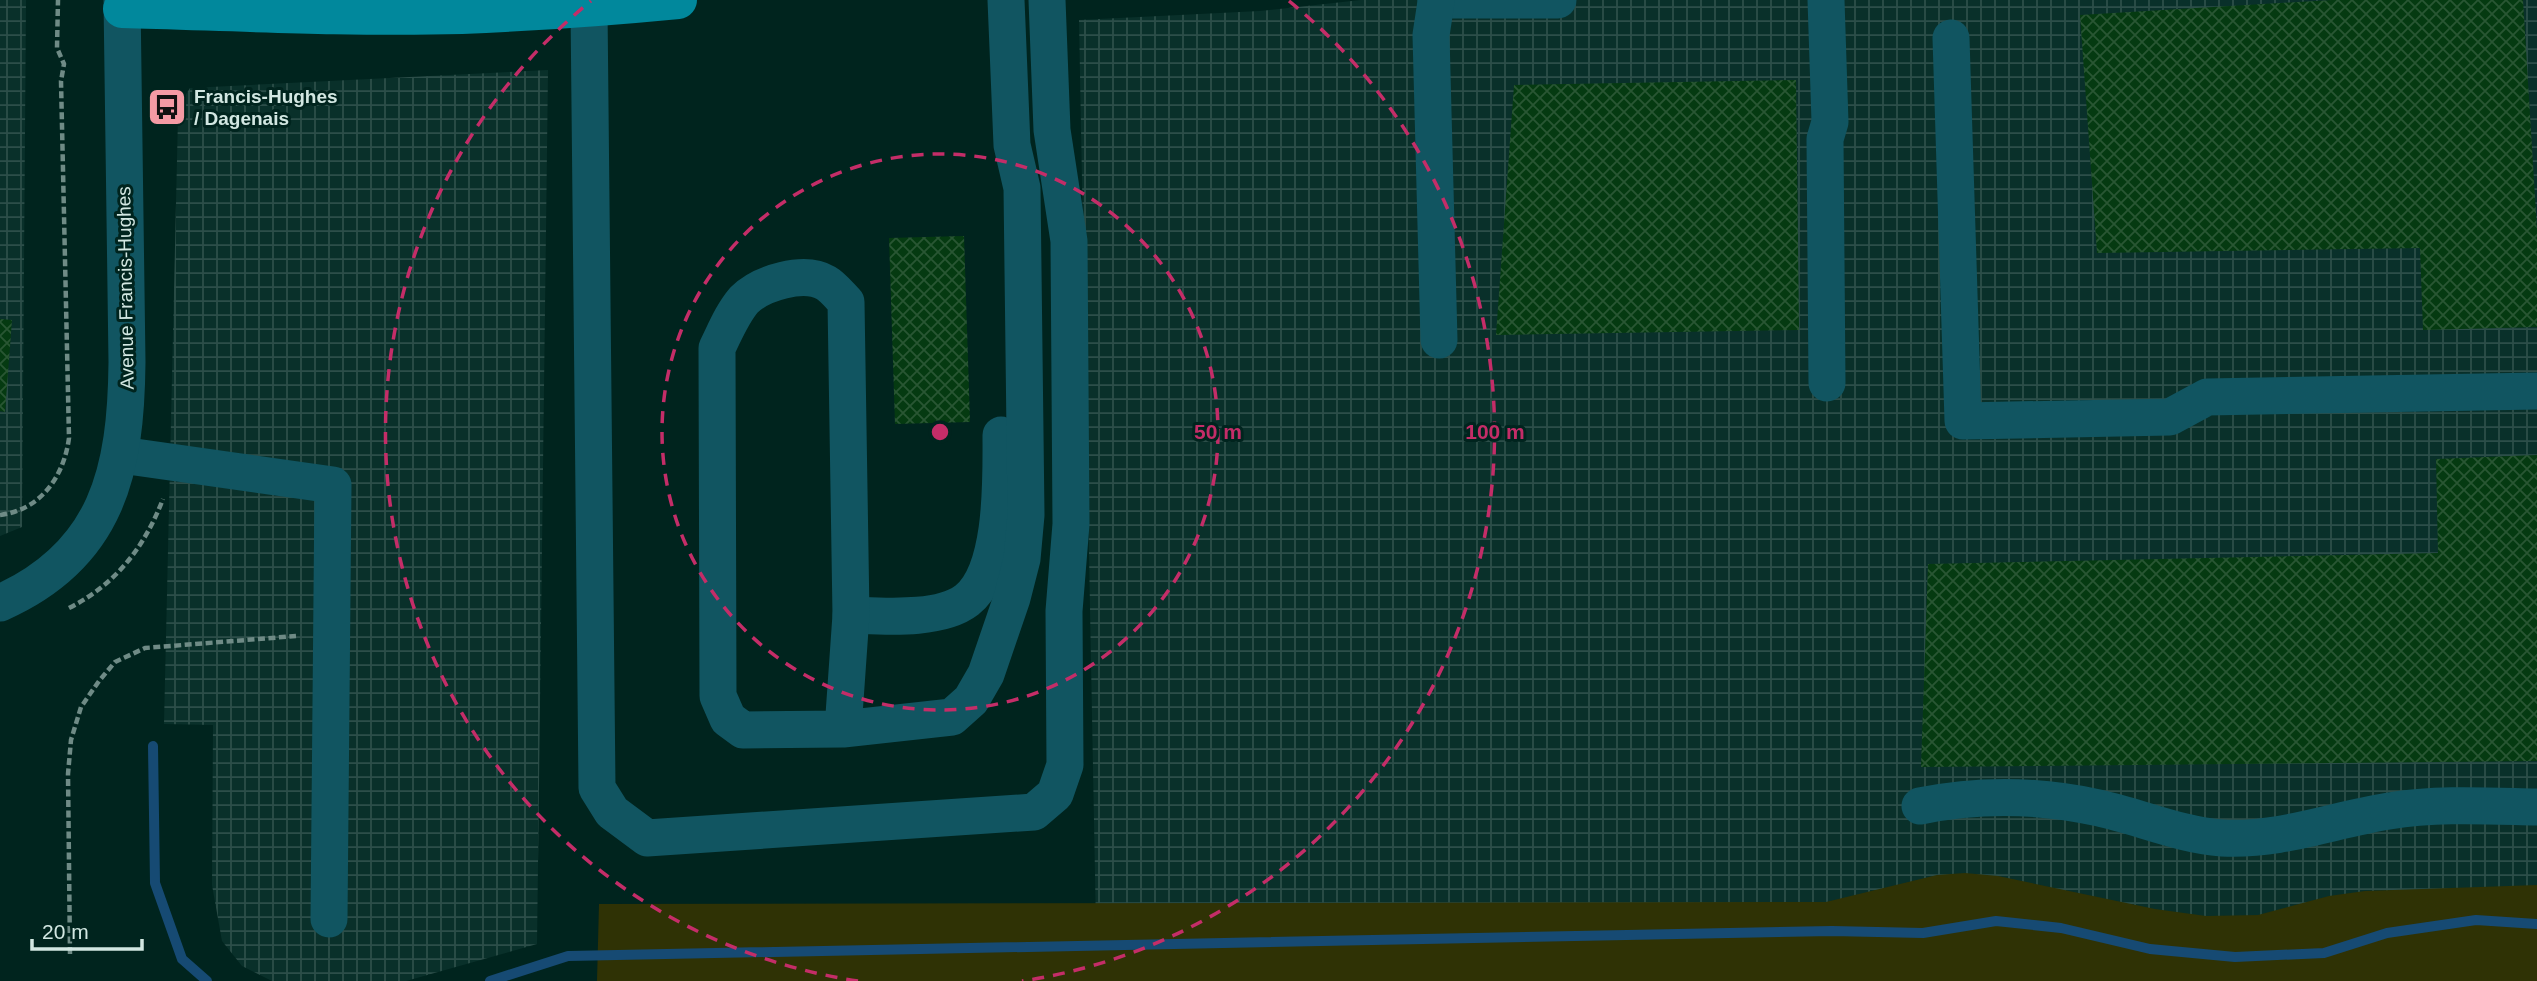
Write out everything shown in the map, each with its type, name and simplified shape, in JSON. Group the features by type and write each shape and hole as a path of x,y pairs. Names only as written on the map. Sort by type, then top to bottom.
{"main road":[{"path":"122,5 414,15 589,8 678,0"}],"street":[{"path":"843,729 851,615 846,302 825,283 804,276 777,282 746,299 717,348 718,696 729,719 743,730 843,729 952,717 971,700 986,674 1012,598 1021,559 1026,515 1022,188 1012,145 1006,0"},
{"path":"589,8 597,788 612,812 648,838 1034,812 1055,794 1065,765 1064,611 1071,524 1070,254 1052,130 1047,0"},
{"path":"1438,340 1432,35 1436,1 1558,0"},
{"path":"1826,0 1830,121 1825,139 1827,383"},
{"name":"Avenue Francis-Hughes","path":"0,603 32,587 79,545 101,510 121,455 127,401 122,5"},
{"path":"1951,38 1963,421 2170,417 2207,397 2537,391"},
{"path":"851,615 894,616 940,611 967,600 982,580 995,548 1001,469 999,194 1012,145"},
{"path":"121,455 333,485 329,919"},
{"path":"1920,806 1966,798 2033,798 2098,808 2194,834 2244,838 2282,836 2357,818 2424,807 2537,807"}],"path":[{"path":"0,515 18,512 31,506 50,486 66,456 69,438 61,80 64,64 57,48 58,0"},
{"path":"66,610 100,590 119,573 138,550 153,524 166,491"},
{"path":"70,954 68,774 71,740 81,707 99,681 115,662 145,648 332,634"}],"shaded area":[{"path":"0,0 26,0 22,527 0,536"},
{"path":"1361,0 2537,0 2537,981 1097,981 1079,20 1260,11"},
{"path":"548,70 537,944 406,981 272,981 242,966 222,941 212,885 213,725 164,724 178,117 182,101 190,88"}],"green space":[{"path":"1965,873 1998,876 2155,909 2206,916 2258,915 2329,896 2365,891 2537,885 2537,981 597,981 599,904 1826,902 1937,875"}],"building":[{"path":"2332,0 2523,0 2537,230 2537,327 2423,330 2420,248 2097,253 2080,15"},
{"path":"1796,80 1799,330 1496,335 1514,85"},
{"path":"964,236 970,422 895,424 889,238"},
{"path":"0,319 12,320 5,412 0,411"},
{"path":"2537,455 2537,761 1921,767 1928,564 2438,553 2436,459"}],"waterway":[{"path":"153,746 155,883 182,959 207,981"},
{"path":"490,981 568,956 1832,931 1923,933 1996,921 2061,928 2150,949 2235,957 2324,953 2387,933 2476,920 2537,924"}],"place":[{"name":"Francis-Hughes / Dagenais","path":"167,107"}]}
